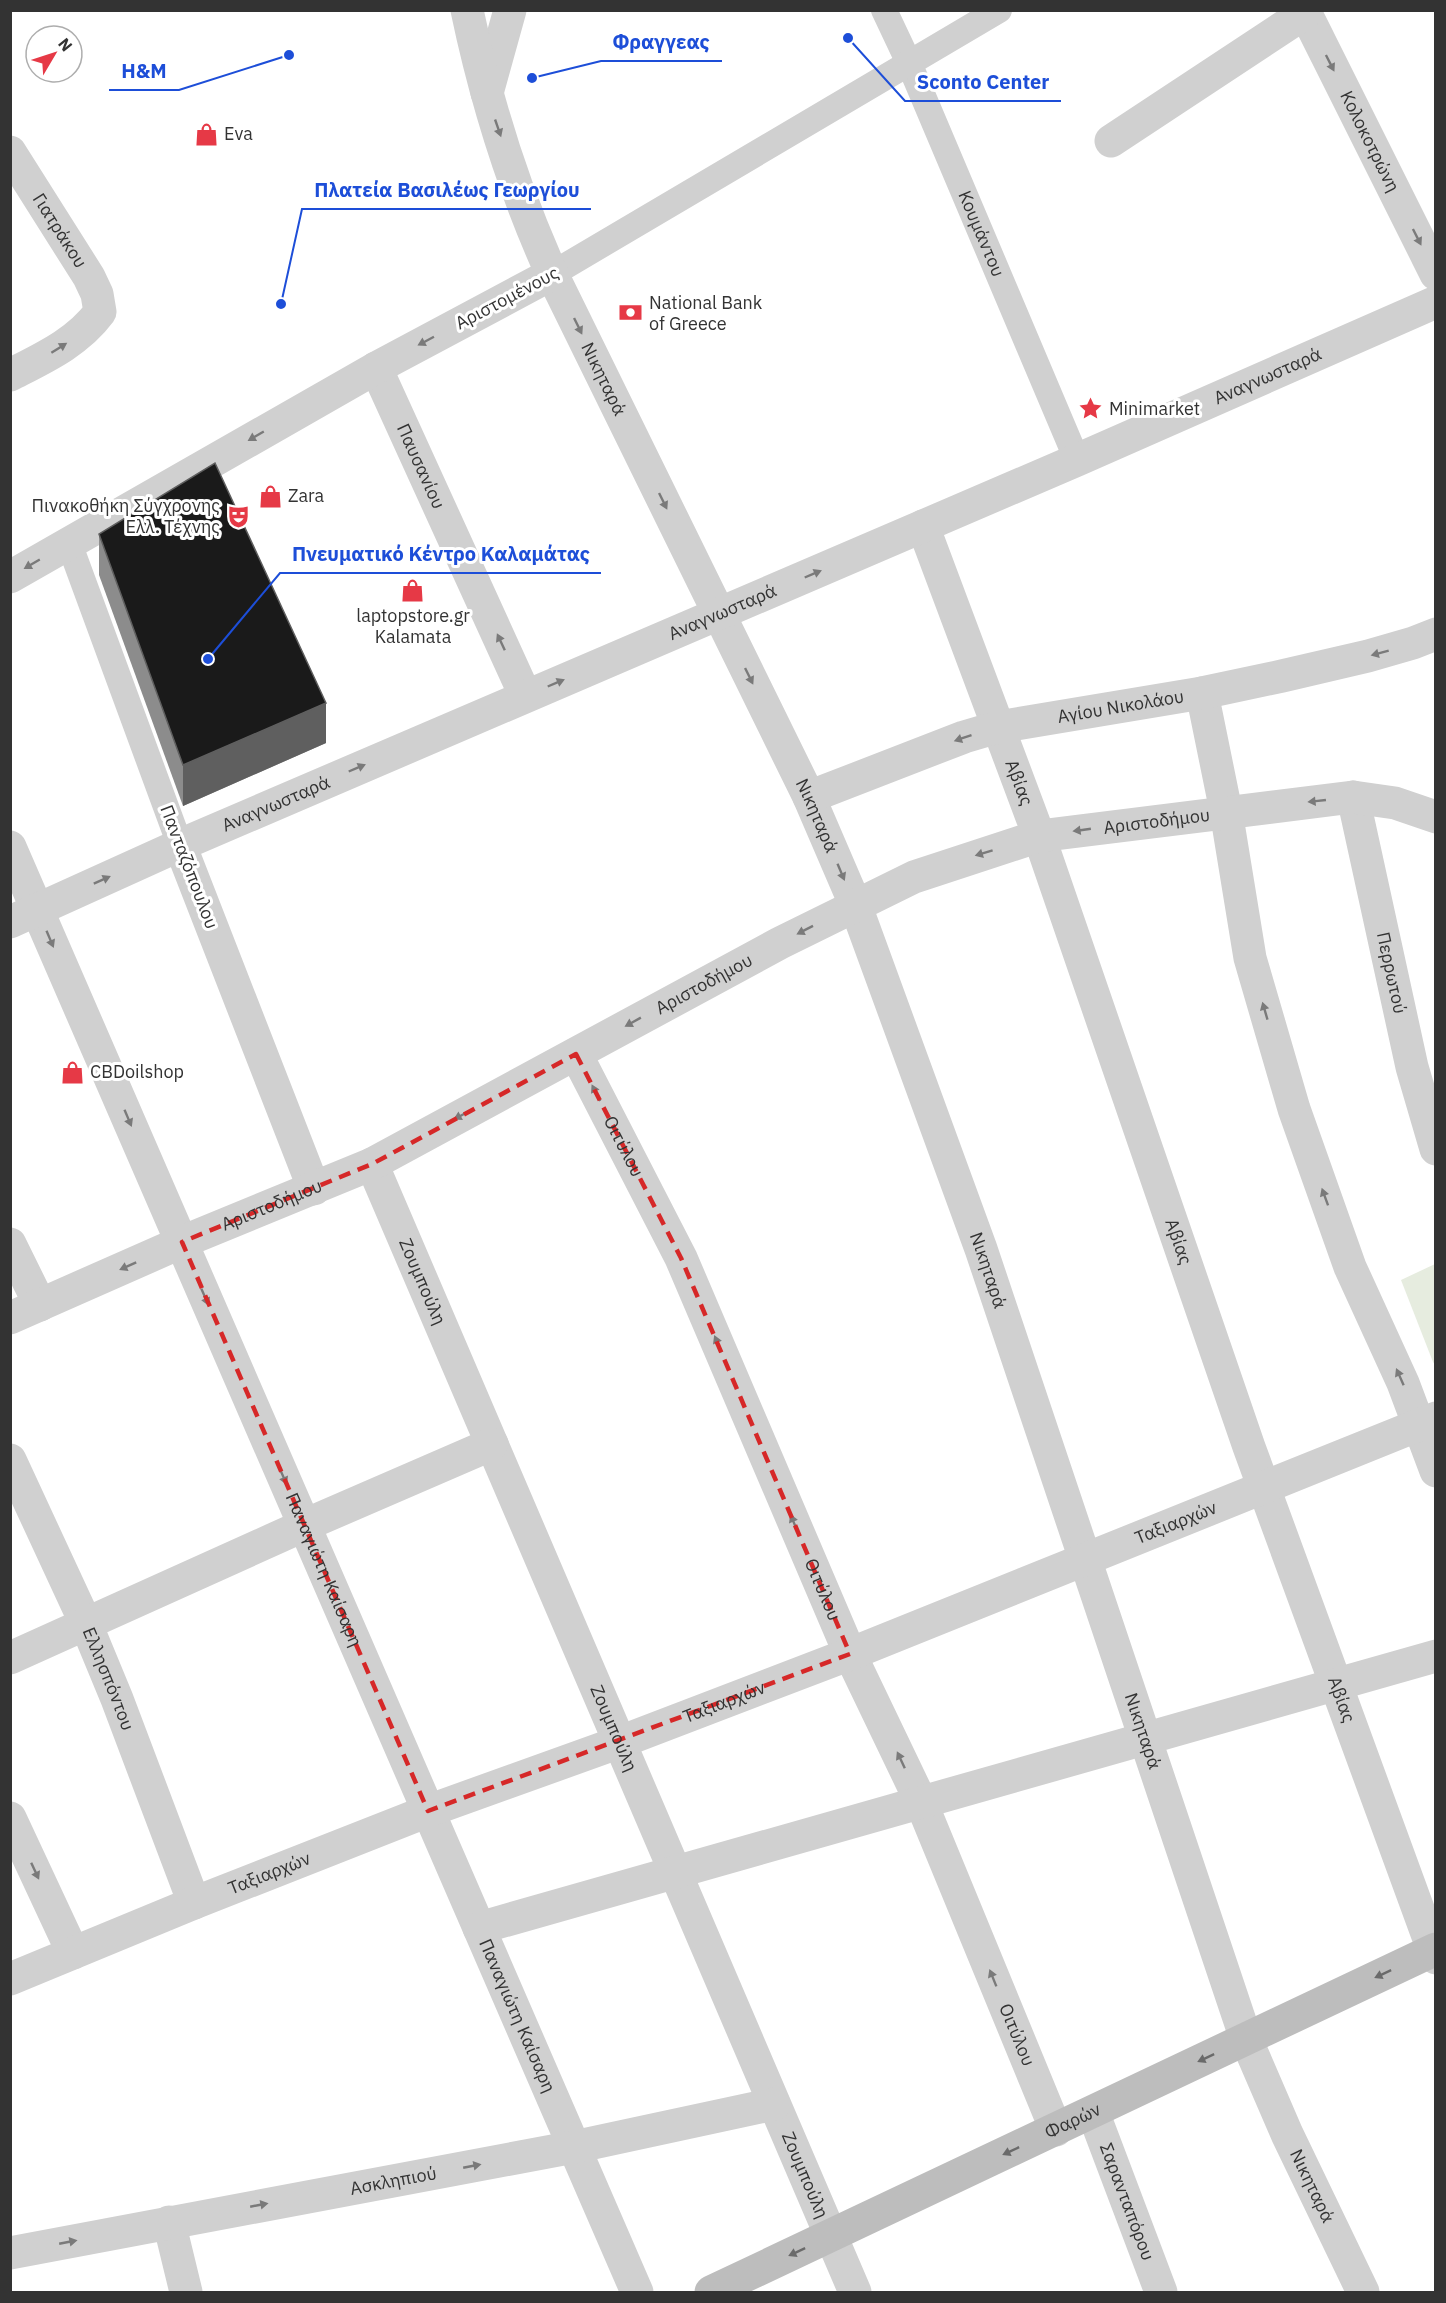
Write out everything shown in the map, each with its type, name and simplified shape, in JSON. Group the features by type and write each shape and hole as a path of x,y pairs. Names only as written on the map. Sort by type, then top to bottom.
{"main road":[{"name":"Φαρών","path":"711,2292 1246,2039 1434,1953"}],"street":[{"name":"Νικηταρά","path":"467,10 487,96 535,237 809,797 855,904 981,1249 1246,2039 1287,2134 1363,2292"},
{"path":"487,96 510,10"},
{"name":"Κουμάντου","path":"884,10 909,63 1077,460"},
{"name":"Αριστομένους","path":"10,577 376,368 552,274 999,10"},
{"path":"1111,141 1304,12"},
{"name":"Κολοκοτρώνη","path":"1304,12 1436,274"},
{"name":"Γιατράκου","path":"10,152 19,184 89,277 97,294 99,312 86,330 57,351 10,375"},
{"name":"Αναγνωσταρά","path":"24,915 525,695 1077,460 1436,302"},
{"name":"Παυσανίου","path":"376,368 525,695"},
{"name":"Αβίας","path":"923,526 1040,836 1249,1447 1434,1953"},
{"name":"Πανταζόπουλου","path":"69,543 180,845 314,1189"},
{"name":"Αγίου Νικολάου","path":"809,797 964,737 998,727 1202,693 1368,656 1436,634"},
{"path":"1202,693 1226,811 1250,958 1294,1109 1350,1267 1403,1383 1427,1422 1436,1471"},
{"name":"Αριστοδήμου","path":"10,1318 182,1242 372,1164 855,904 941,866 1040,836 1226,811 1353,797 1395,803 1436,817"},
{"name":"Περρωτού","path":"1353,797 1412,1066 1436,1149"},
{"name":"Παναγιώτη Καίσαρη","path":"10,847 24,915 182,1242 636,2292"},
{"name":"Οιτύλου","path":"576,1054 681,1258 850,1654 921,1803 1056,2130"},
{"name":"Ζουμπούλη","path":"372,1164 855,2292"},
{"path":"10,1244 40,1305"},
{"name":"Ταξιαρχών","path":"10,1978 428,1810 620,1742 850,1654 1427,1422"},
{"path":"10,1658 305,1525 492,1444"},
{"name":"Ελλησπόντου","path":"10,1460 86,1624 194,1903"},
{"path":"480,1928 1436,1656"},
{"path":"10,1818 73,1953"},
{"name":"Ασκληπιού","path":"10,2253 574,2147 774,2104"},
{"name":"Σαρανταπόρου","path":"1093,2112 1161,2292"},
{"path":"169,2222 186,2292"}],"highlighted area":[{"path":"576,1054 681,1258 850,1654 428,1811 182,1242 372,1164"}],"shaded area":[{"path":"1435,1264 1435,1365 1401,1280"}],"building":[{"path":"215,463 326,703 183,765 99,534"}],"place":[{"name":"Sconto Center","path":"848,38"},
{"name":"H&M","path":"289,55"},
{"name":"Φραγγεας","path":"532,78"},
{"name":"Eva","path":"206,134"},
{"name":"Πλατεία Βασιλέως Γεωργίου","path":"281,304"},
{"name":"National Bank of Greece","path":"631,313"},
{"name":"Minimarket","path":"1091,409"},
{"name":"Zara","path":"270,496"},
{"name":"Πινακοθήκη Σύγχρονης Ελλ. Τέχνης","path":"238,516"},
{"name":"laptopstore.gr Kalamata","path":"413,590"},
{"name":"Πνευματικό Κέντρο Καλαμάτας","path":"208,659"},
{"name":"CBDoilshop","path":"72,1072"}]}
